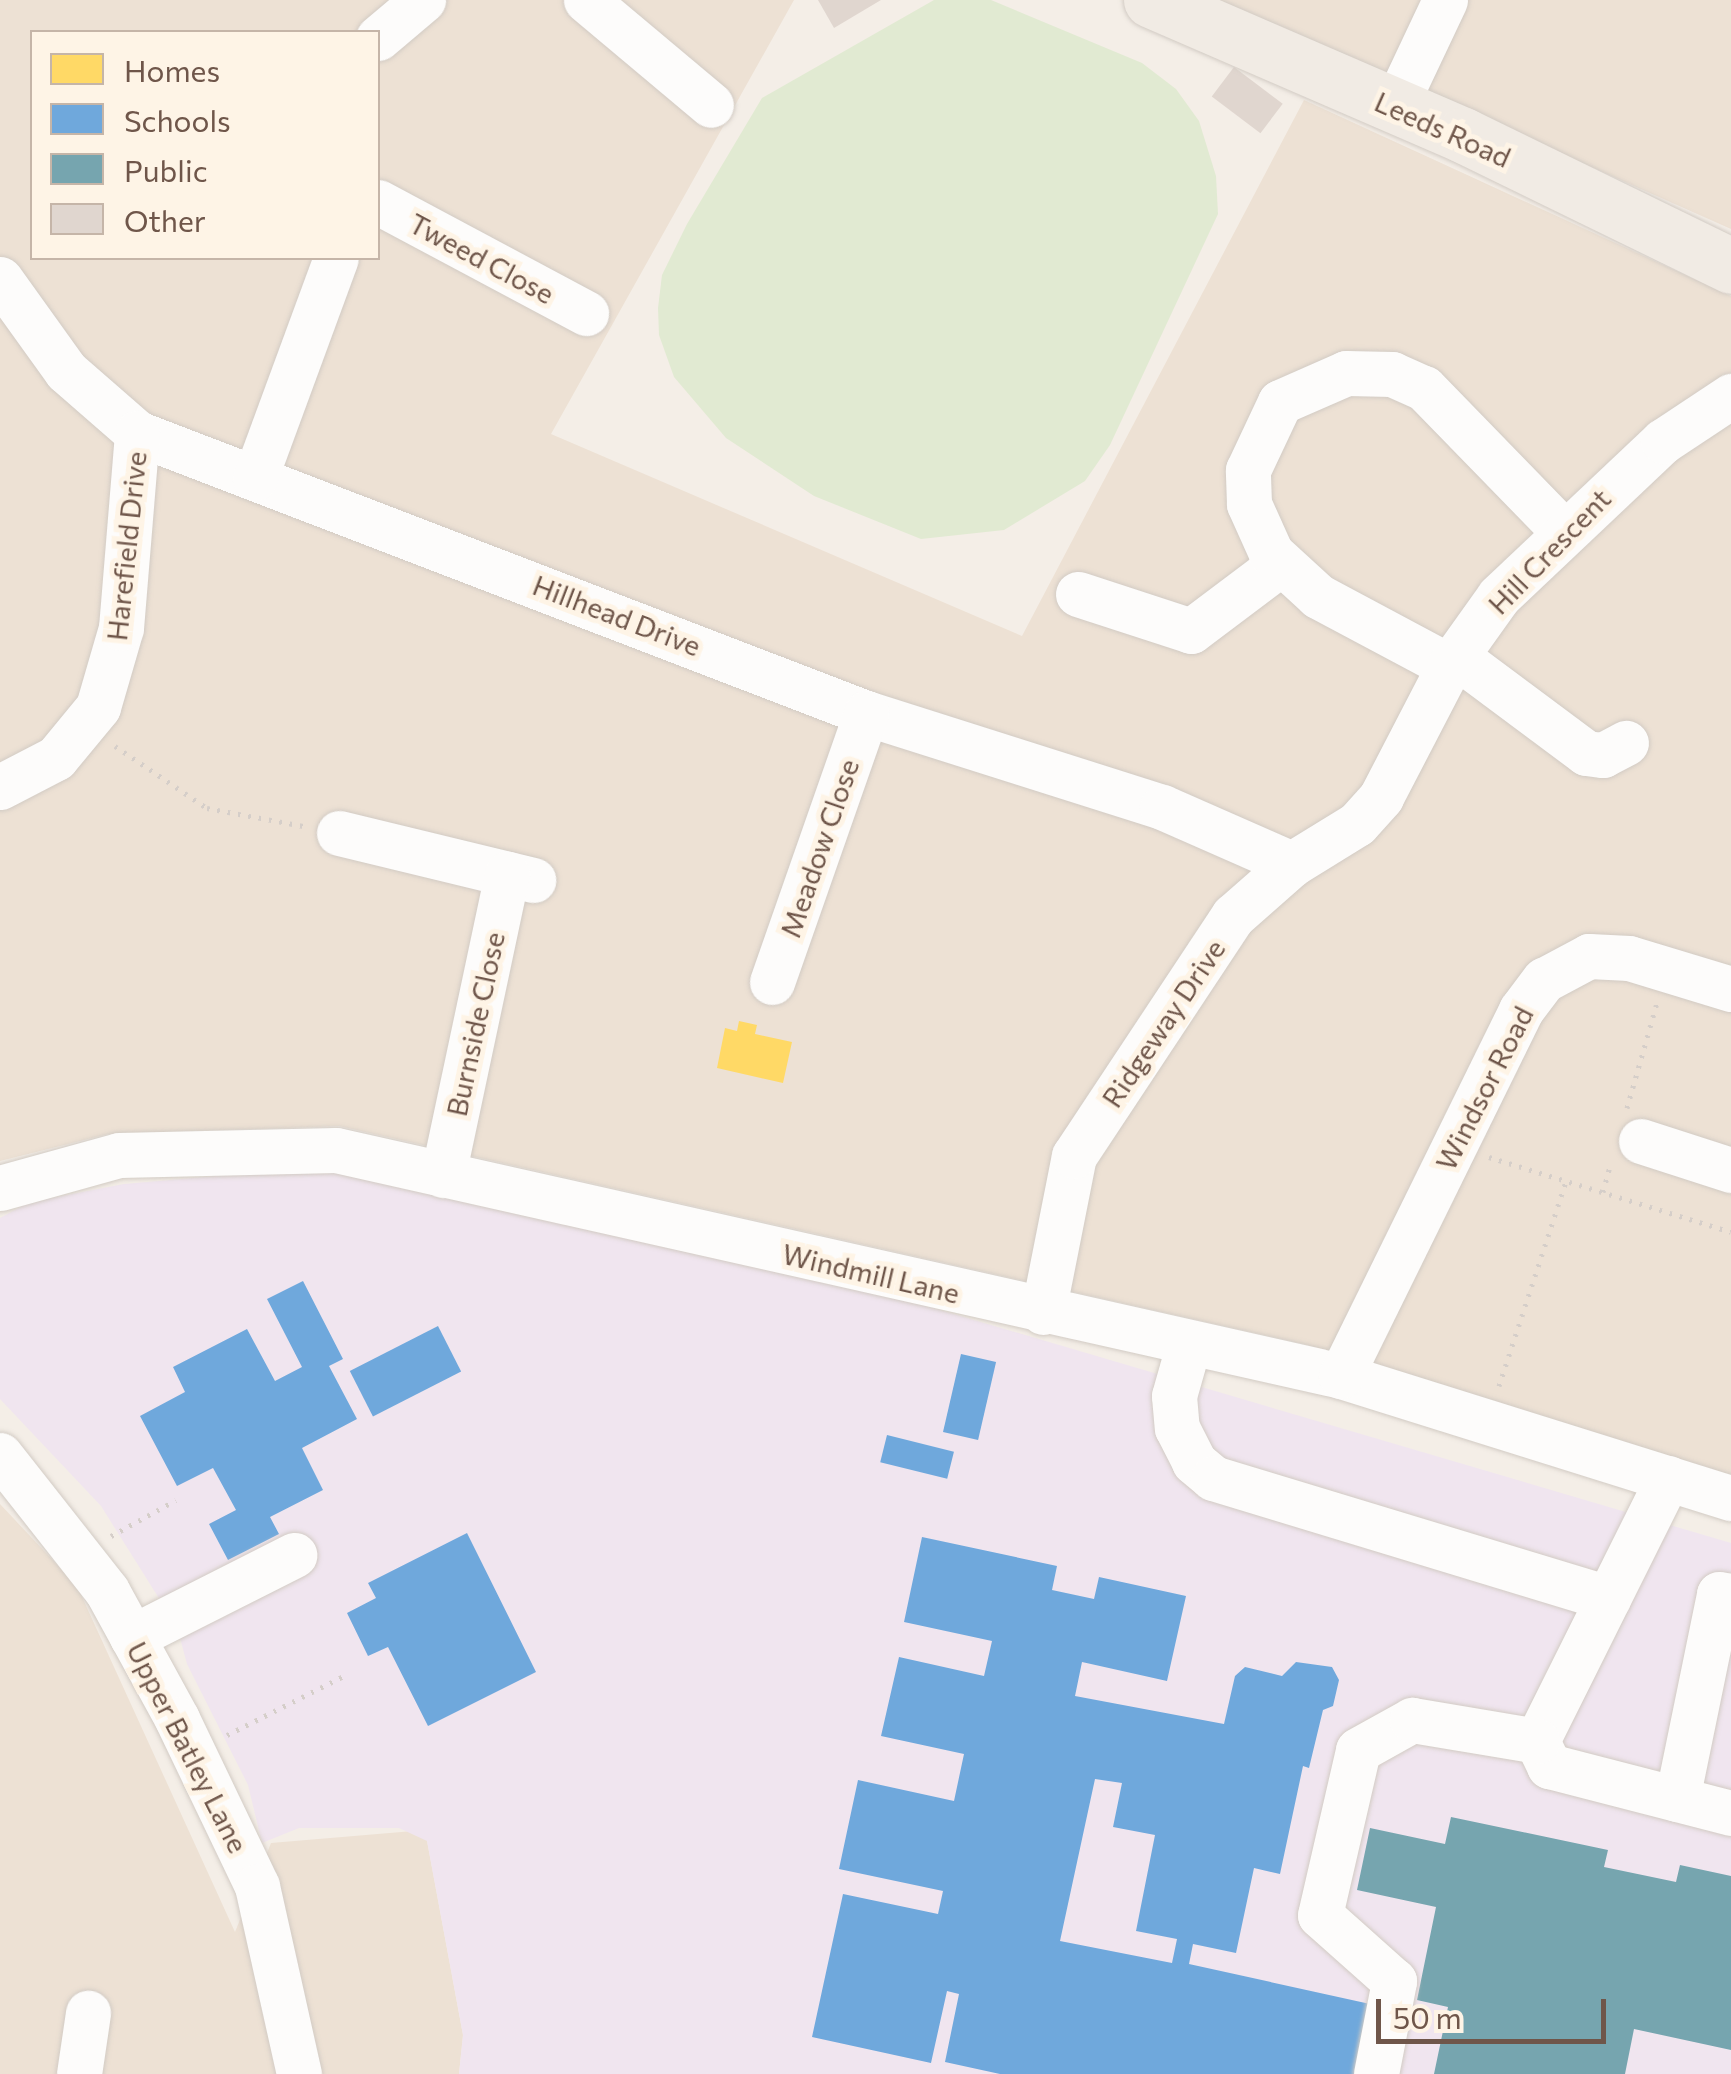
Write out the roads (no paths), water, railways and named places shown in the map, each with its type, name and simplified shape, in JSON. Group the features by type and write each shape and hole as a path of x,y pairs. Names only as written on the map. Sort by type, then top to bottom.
{"main road":[{"name":"Leeds Road","path":"1151,0 1220,14 1395,106 1731,266"}],"street":[{"path":"380,36 424,0"},
{"path":"586,0 712,105"},
{"path":"1395,106 1445,0"},
{"name":"Tweed Close","path":"380,203 586,313"},
{"path":"255,478 335,260"},
{"name":"Hillhead Drive","path":"0,280 66,371 137,433 866,713 1162,808 1292,864"},
{"path":"1564,530 1424,388 1392,374 1346,374 1280,402 1248,470 1249,504 1280,564 1318,596 1453,661 1586,752 1603,755 1626,743"},
{"name":"Hill Crescent","path":"1381,797 1453,661 1499,596 1564,530 1663,441 1731,396"},
{"name":"Harefield Drive","path":"0,787 56,758 88,727 121,628 137,433"},
{"path":"1078,594 1190,630 1280,564"},
{"name":"Meadow Close","path":"772,982 866,713"},
{"name":"Ridgeway Drive","path":"1043,1312 1074,1156 1233,916 1292,864 1357,824 1381,797"},
{"name":"Burnside Close","path":"339,834 520,877 443,1175"},
{"name":"Windsor Road","path":"1341,1376 1521,1010 1544,980 1589,956 1666,970 1731,989"},
{"path":"1626,1138 1731,1170"},
{"name":"Windmill Lane","path":"0,1188 118,1155 336,1150 1341,1376 1731,1498"},
{"path":"1189,1343 1174,1396 1176,1428 1194,1462 1213,1478 1608,1598"},
{"name":"Upper Batley Lane","path":"0,1455 78,1554 132,1637 193,1752 257,1886 300,2074"},
{"path":"1537,1741 1668,1478"},
{"path":"132,1637 294,1554"},
{"path":"1677,1799 1719,1594 1731,1596"},
{"path":"1376,2074 1394,1981 1320,1915 1358,1750 1412,1720 1537,1741"},
{"path":"1537,1741 1549,1766 1731,1813"},
{"path":"78,2074 88,2013"}]}
